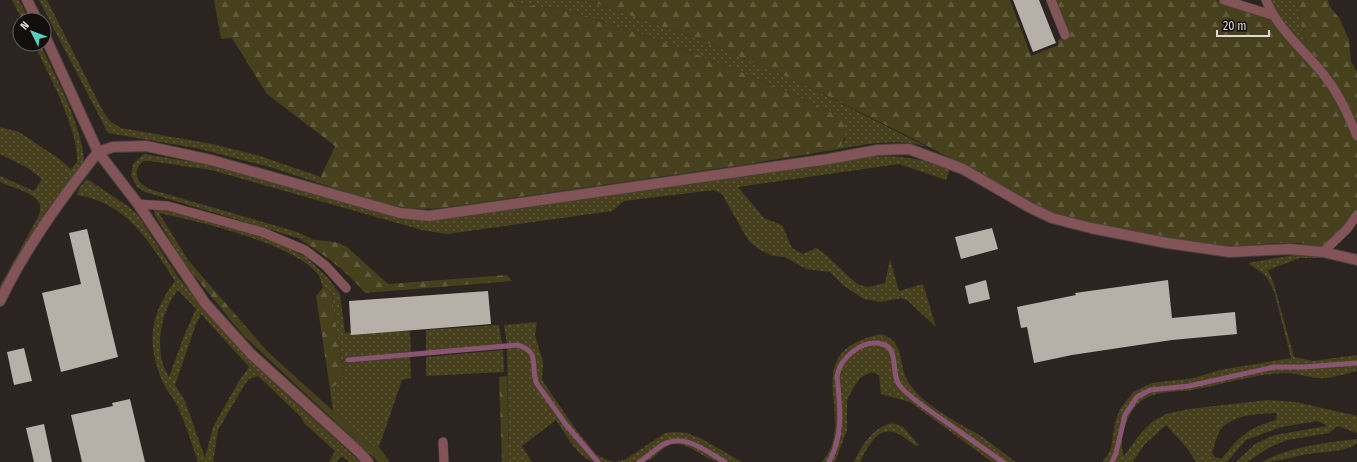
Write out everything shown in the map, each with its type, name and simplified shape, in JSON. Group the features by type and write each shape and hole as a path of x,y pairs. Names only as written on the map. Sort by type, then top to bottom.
{"street":[{"path":"27,0 33,12"},
{"path":"52,51 98,152 138,204 185,274 227,329 278,381 368,462"},
{"path":"0,301 12,276 39,231 98,152 113,147 146,146 212,160 400,213 429,216 828,159 878,150 909,148 963,169 1028,207 1052,218 1091,228 1167,243 1230,252 1289,249 1322,252 1357,260"}],"lane":[{"path":"1051,0 1065,35"},
{"path":"1224,0 1272,15"},
{"path":"1266,0 1272,15 1328,80 1348,114 1357,136"},
{"path":"138,204 168,206 262,232 304,250 326,266 346,288"},
{"path":"1322,252 1347,229 1357,215"},
{"path":"443,442 444,462"}],"green space":[{"path":"12,0 19,0 25,12 18,12"},
{"path":"39,0 47,0 104,113 111,122 121,128 212,144 260,156 321,177 318,183 270,167 196,148 108,133 52,25 52,12 45,12"},
{"path":"214,0 507,0 526,5 567,10 633,31 730,67 830,111 840,119 843,124 845,128 845,137 839,149 749,164 441,208 410,208 379,202 318,183 335,146 267,94 232,38 221,39"},
{"path":"507,0 579,0 592,2 701,40 803,84 927,147 916,144 894,142 839,149 845,139 838,117 830,111 730,67 633,31 567,10 526,5"},
{"path":"579,0 1010,0 1031,56 1058,45 1058,40 1067,36 1053,0 1216,0 1270,16 1326,82 1345,116 1357,142 1357,211 1345,227 1323,248 1300,243 1233,246 1215,245 1152,236 1058,216 1042,210 964,165 803,84 701,40 592,2"},
{"path":"1269,0 1296,0 1307,51 1289,33"},
{"path":"1296,0 1328,0 1330,7 1340,19 1349,40 1351,61 1357,72 1357,129 1307,51"},
{"path":"38,52 44,52 67,102 79,132 84,162 0,295 0,286 38,217 40,207 38,201 31,195 0,182 0,176 34,191 42,179 28,168 0,154 0,127 19,132 58,158 71,169 77,162 77,150 62,102"},
{"path":"144,154 211,165 401,217 437,220 869,157 890,156 930,162 950,169 946,180 899,164 738,187 764,218 782,225 792,248 803,254 816,248 855,282 861,285 869,287 885,283 890,259 899,291 923,284 936,327 908,301 902,298 881,302 864,299 844,286 830,272 806,269 785,257 773,256 760,250 750,242 722,194 714,190 624,201 612,211 447,234 422,230 211,170 150,161 143,161 137,169 138,180 149,189 297,232 312,239 298,238 145,192 137,187 131,176 133,164"},
{"path":"87,179 137,214 178,277 245,356 360,462 349,462 343,457 339,458 337,462 329,462 335,451 305,424 300,416 258,376 249,379 245,384 218,430 213,462 198,462 178,407 161,378 153,351 153,327 156,316 161,304 175,281 146,239 124,215 95,199 77,195 80,187","holes":["178,290 196,309 169,377 161,356 161,332 167,309","201,314 249,367 239,381 213,427 205,458 185,401 175,385 196,324"]},
{"path":"154,209 179,213 223,225 279,243 306,257 328,278 340,294 345,333 410,331 411,352 346,358 346,363 410,357 411,378 402,380 379,447 372,446 333,411 330,389 344,379 331,291 323,288 319,276 307,264 269,244 221,228 159,213 188,260 183,262 155,215"},
{"path":"298,238 335,242 347,247 388,284 507,275 512,281 365,293 334,263"},
{"path":"1300,254 1332,258 1300,258 1268,270 1273,281 1294,357 1313,361 1357,355 1357,361 1303,366 1274,366 1189,385 1149,389 1136,396 1129,405 1124,415 1115,452 1110,462 1103,462 1111,448 1115,422 1120,409 1133,392 1152,383 1194,378 1220,370 1291,358 1274,291 1266,276 1248,263"},
{"path":"188,260 268,352 372,446 379,447 390,462 378,462 243,335 183,262"},
{"path":"323,288 331,291 344,379 330,389 316,296"},
{"path":"537,322 535,335 543,362 542,380 577,431 597,455 615,462 600,462 568,425 538,383 531,350 527,346 507,345 504,325"},
{"path":"499,325 502,344 426,351 426,330"},
{"path":"881,334 895,343 907,379 918,394 934,408 981,436 1015,462 1006,462 910,394 900,385 897,380 892,350 889,346 883,343 875,342 867,343 853,350 838,369 836,376 839,409 838,431 833,452 828,462 822,462 832,445 835,426 833,389 834,371 840,356 855,343"},
{"path":"876,345 884,346 891,355 893,376 899,388 922,408 1001,462 992,462 910,402 881,394 879,375 872,372 861,377 847,400 847,430 835,462 830,462 835,452 840,431 841,410 838,377 840,370 851,355 863,348"},
{"path":"517,346 530,352 536,384 566,427 597,462 591,461 579,452 568,439 556,420 522,446 532,462 509,462 507,347"},
{"path":"503,350 504,372 426,376 426,357"},
{"path":"1357,364 1357,371 1332,377 1318,378 1289,373 1273,374 1203,388 1151,396 1140,402 1130,415 1123,432 1122,449 1124,456 1140,434 1152,422 1166,414 1189,409 1268,400 1296,402 1357,416 1357,433 1338,426 1329,433 1287,440 1270,447 1247,462 1236,462 1255,444 1275,435 1327,426 1318,421 1281,427 1246,440 1227,462 1196,462 1187,448 1166,425 1145,444 1133,462 1113,462 1117,453 1126,415 1138,398 1150,391 1189,387 1274,368 1303,369","holes":["1277,413 1276,420 1250,430 1244,434 1221,459 1215,457 1212,453 1221,429 1232,420 1247,416"]},
{"path":"507,376 509,462 502,462 499,377"},
{"path":"892,423 903,427 919,445 915,446 897,433 889,431 877,436 860,462 854,462 869,438 879,428"},
{"path":"675,432 687,433 702,439 742,462 727,462 694,443 683,439 672,439 657,447 636,462 615,462 626,459 665,433"},
{"path":"1357,439 1357,444 1339,450 1262,462 1296,449"},
{"path":"673,441 686,443 693,446 722,462 711,459 689,447 676,444 666,447 651,459 641,462"}],"building":[{"path":"1013,0 1039,0 1056,43 1033,52"},
{"path":"992,228 998,249 961,259 955,237"},
{"path":"87,229 118,357 61,372 42,293 81,284 69,233"},
{"path":"986,280 990,299 969,304 965,286"},
{"path":"1168,280 1172,318 1235,312 1237,334 1172,340 1072,355 1034,363 1027,327 1021,328 1017,307 1076,295 1075,293"},
{"path":"488,291 491,324 351,335 349,301"},
{"path":"24,348 32,381 14,385 7,352"},
{"path":"130,399 145,462 82,462 71,415 113,406 112,403"},
{"path":"44,424 52,462 34,462 26,428"}],"waterway":[{"path":"829,462 834,452 839,431 840,409 837,376 839,369 842,363 853,351 867,344 874,343 882,344 888,347 891,351 897,381 909,395 1003,462"},
{"path":"348,360 517,345 525,348 530,351 532,355 537,384 567,426 598,462"},
{"path":"1112,462 1116,453 1125,415 1137,397 1150,390 1189,386 1274,367 1303,367 1357,363"},
{"path":"639,462 664,444 672,441 688,442 696,445 725,462"}]}
